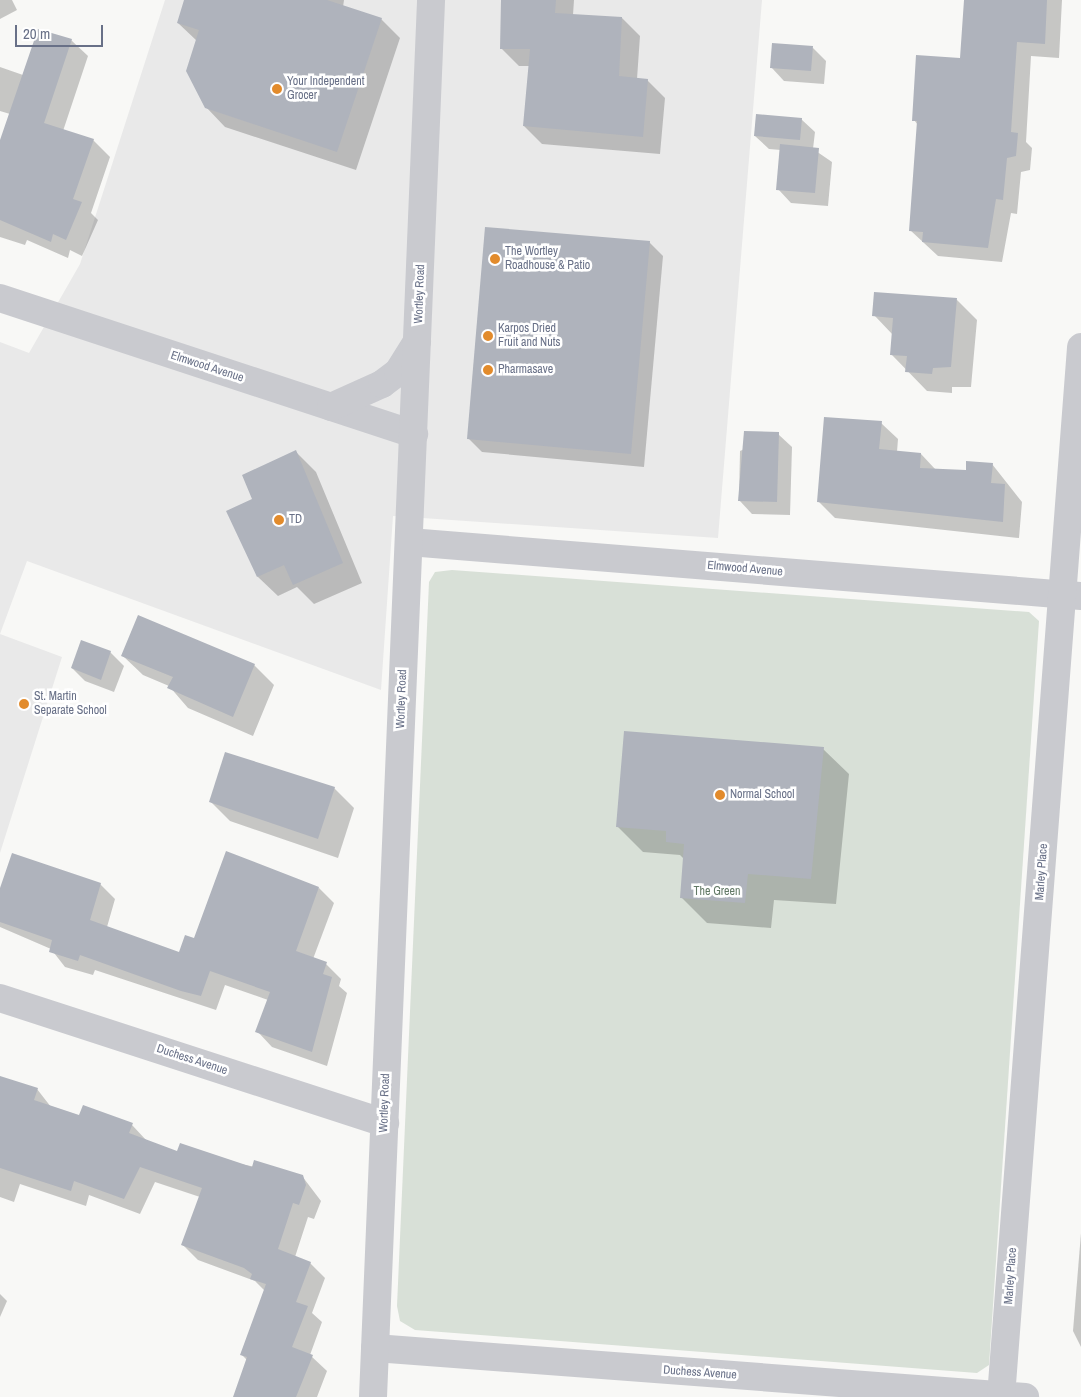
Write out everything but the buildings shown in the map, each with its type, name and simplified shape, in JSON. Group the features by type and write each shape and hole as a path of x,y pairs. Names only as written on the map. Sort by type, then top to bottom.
{"street":[{"name":"Wortley Road","path":"373,1397 431,0"},
{"name":"Elmwood Avenue","path":"0,298 414,434"},
{"path":"331,407 382,384 398,372 418,340"},
{"name":"Marley Place","path":"1009,1396 1072,595 1081,347"},
{"name":"Elmwood Avenue","path":"409,542 1072,595"},
{"name":"Duchess Avenue","path":"0,998 385,1123"},
{"name":"Duchess Avenue","path":"375,1348 1009,1396"}],"shaded area":[{"path":"165,0 762,0 718,538 393,516 381,690 27,561 0,634 0,342 29,353 80,264"},
{"name":"St. Martin Separate School","path":"0,634 62,657 0,853"}],"green space":[{"name":"The Green","path":"452,570 1029,612 1039,621 989,1365 977,1373 415,1330 400,1321 397,1306 429,582 435,572"}],"place":[{"name":"Your Independent Grocer","path":"277,89"},
{"name":"The Wortley Roadhouse & Patio","path":"495,259"},
{"name":"Karpos Dried Fruit and Nuts","path":"488,336"},
{"name":"Pharmasave","path":"488,370"},
{"name":"TD","path":"279,520"},
{"name":"St. Martin Separate School","path":"24,704"},
{"name":"Normal School","path":"720,795"}]}
